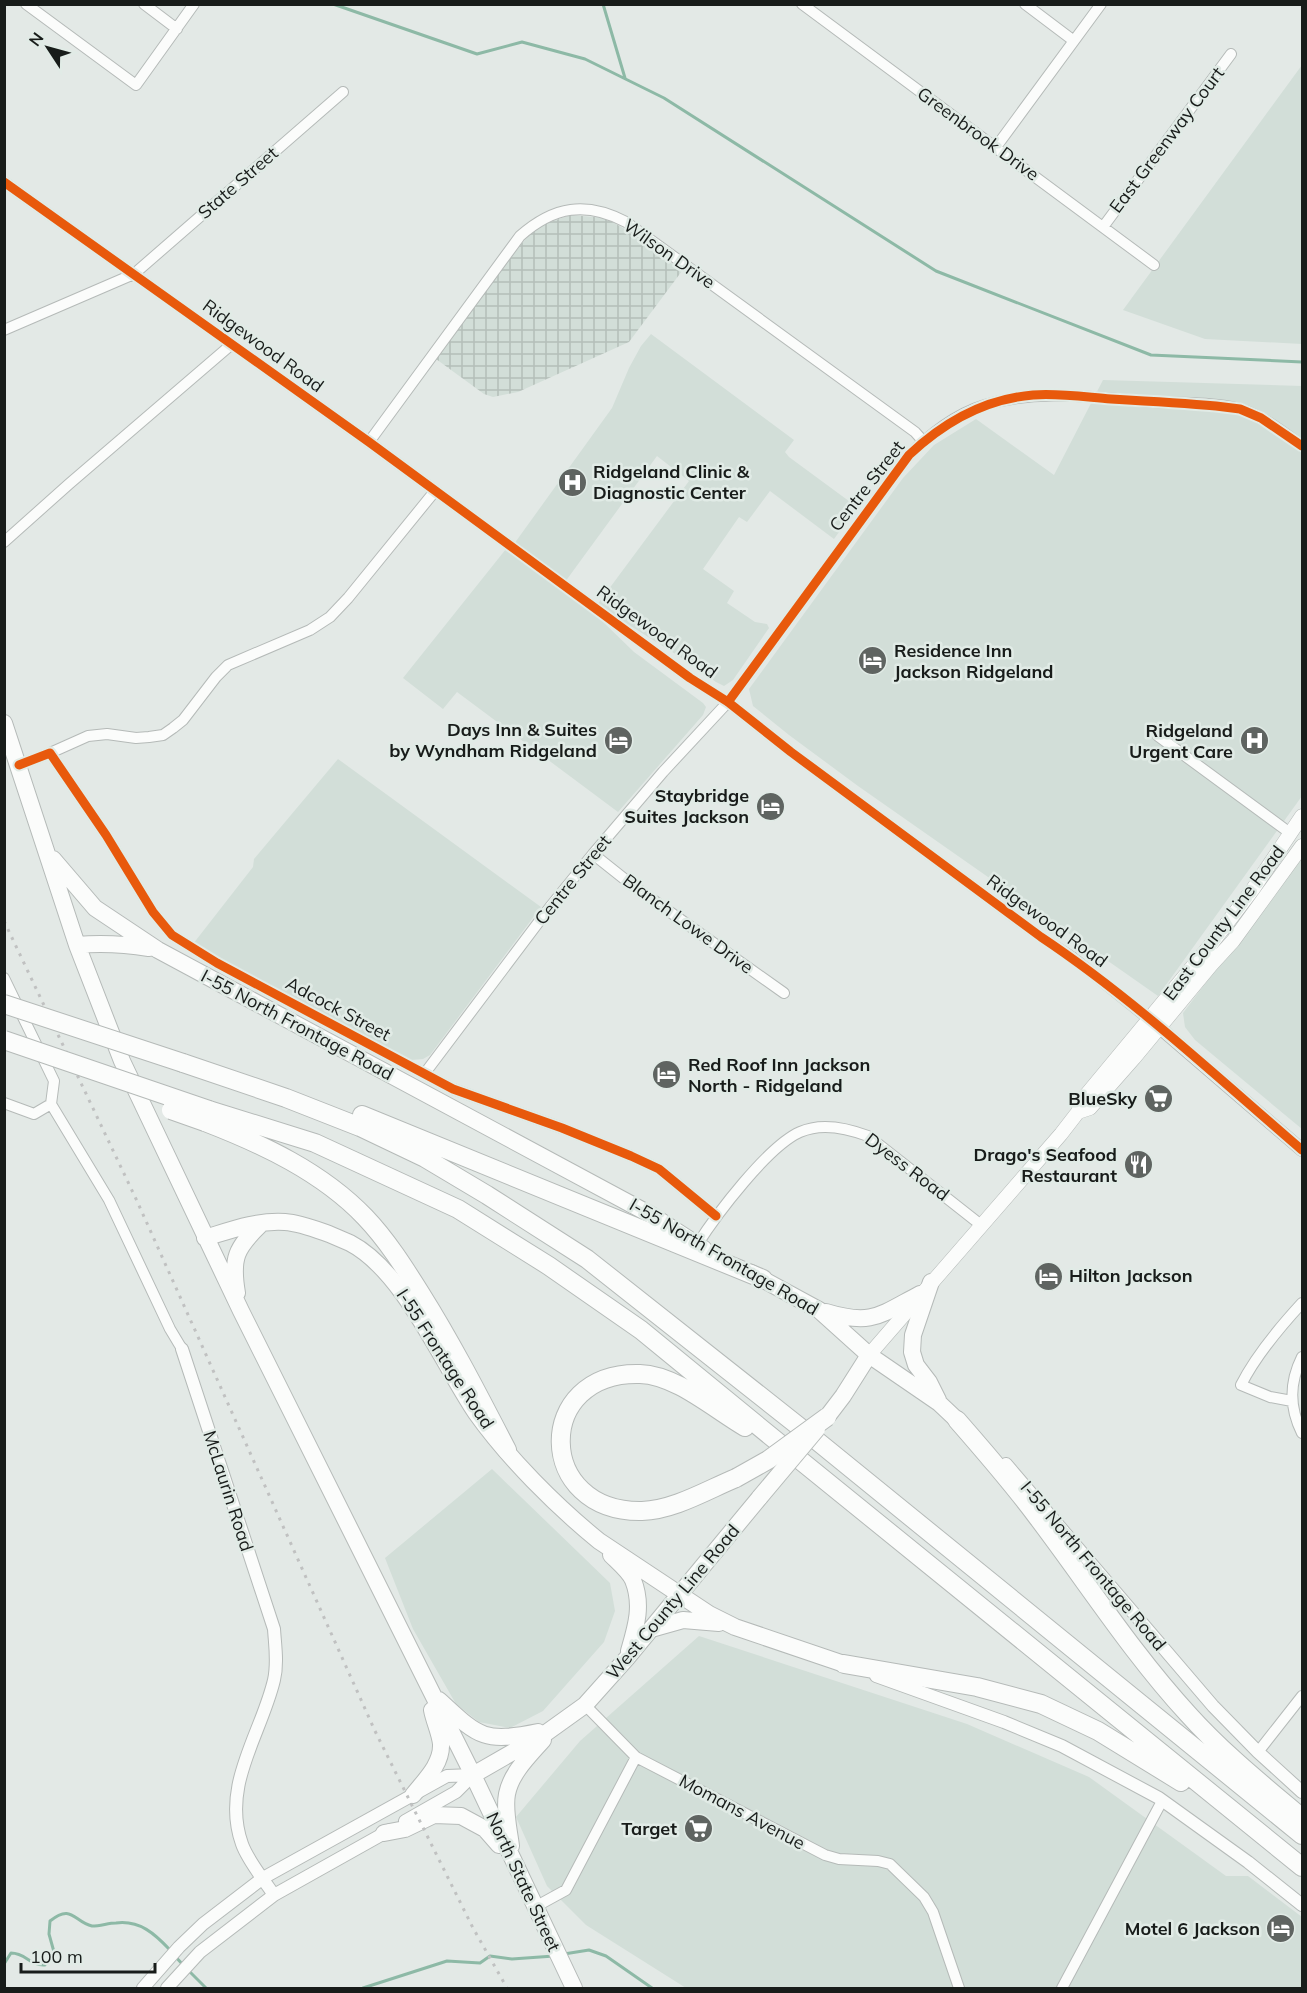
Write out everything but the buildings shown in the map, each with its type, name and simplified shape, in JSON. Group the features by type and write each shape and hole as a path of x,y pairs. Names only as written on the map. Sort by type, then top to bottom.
{"highway":[{"path":"4,1004 188,1064 360,1127 425,1158 488,1195 587,1259 811,1436 1302,1835"},
{"path":"4,1040 50,1055 126,1092 207,1116 315,1143 458,1209 549,1266 641,1330 1302,1868"},
{"path":"188,1064 279,1087 334,1104 763,1279"},
{"path":"207,1116 234,1133 286,1158 336,1191 365,1217 397,1254 436,1317 507,1450"},
{"path":"778,1443 744,1426 665,1379 641,1374 618,1375 595,1383 580,1394 567,1410 560,1431 561,1451 567,1473 578,1487 605,1504 621,1509 643,1511 674,1504 736,1478 768,1460 827,1417"},
{"path":"957,1419 1040,1520 1092,1594 1188,1715 1236,1762 1302,1818"},
{"path":"844,1664 977,1687 1041,1704 1098,1731 1166,1772 1302,1868"}],"main road":[{"path":"4,723 20,765 76,945 122,1061 241,1311"},
{"name":"East County Line Road","path":"843,1396 870,1354 926,1288 1078,1112 1090,1108 1155,1024 1302,816"},
{"name":"East County Line Road","path":"1155,1024 1233,941 1302,846"},
{"name":"I-55 North Frontage Road","path":"46,852 95,908 158,950 653,1216 697,1245 819,1310 870,1354 939,1403 957,1419"},
{"path":"76,945 124,944 158,950"},
{"name":"I-55 Frontage Road","path":"206,1238 250,1224 285,1222 315,1228 351,1244 378,1264 400,1288 477,1414 537,1484 599,1541 709,1614 735,1627"},
{"path":"241,1311 234,1275 236,1254 247,1237 261,1224"},
{"path":"819,1310 861,1320 876,1317 926,1288"},
{"path":"926,1288 913,1335 912,1352 916,1365 929,1382 939,1403"},
{"name":"North State Street","path":"241,1311 473,1775 570,1981"},
{"name":"West County Line Road","path":"473,1775 554,1728 585,1705 681,1594 843,1396"},
{"path":"599,1541 633,1579 639,1607 637,1627 627,1658"},
{"path":"651,1629 683,1620 711,1622 735,1627 844,1664"},
{"path":"430,1692 477,1733 494,1738 512,1737 554,1728"},
{"path":"413,1795 432,1773 440,1752 441,1744 430,1706 430,1692"},
{"path":"513,1862 507,1796 513,1778 526,1759 554,1728"},
{"path":"384,1833 405,1829 434,1815 461,1816 485,1829 513,1862"}],"street":[{"path":"26,4 136,85 194,4"},
{"path":"144,4 177,29"},
{"name":"Greenbrook Drive","path":"802,4 1154,265"},
{"path":"1025,4 1074,41"},
{"path":"996,147 1101,4"},
{"name":"East Greenway Court","path":"1103,227 1231,54"},
{"name":"State Street","path":"4,330 134,274 343,92"},
{"name":"Ridgewood Road","path":"4,182 369,442 690,678 728,702 791,752 1041,937 1072,957 1155,1024 1302,1150"},
{"name":"Wilson Drive","path":"369,442 520,236 536,222 570,209 589,209 610,214 626,222 915,432 923,441"},
{"path":"4,542 232,344"},
{"name":"Centre Street","path":"425,1073 550,907 593,854 663,772 728,702 888,482 923,441 950,422 982,406 1010,398 1052,395 1240,409 1278,428 1302,446"},
{"path":"20,765 88,736 107,735 135,738 163,735 183,720 228,665 310,630 330,617 435,491"},
{"path":"1158,736 1290,833"},
{"name":"Adcock Street","path":"50,753 106,835 153,912 172,935 258,986 453,1089 562,1128 659,1169 716,1216"},
{"name":"Blanch Lowe Drive","path":"593,854 632,885 784,993"},
{"path":"4,978 54,1082 51,1104 34,1114 4,1104"},
{"name":"McLaurin Road","path":"51,1104 109,1200 182,1350 273,1629 276,1653 275,1677 267,1705 243,1763 236,1795 237,1821 243,1846 274,1896"},
{"name":"Dyess Road","path":"697,1245 716,1216 770,1155 801,1131 821,1127 852,1130 868,1136 981,1225"},
{"path":"1292,1401 1270,1397 1241,1385 1272,1339 1302,1303"},
{"path":"1302,1357 1297,1368 1291,1396 1302,1433"},
{"name":"I-55 North Frontage Road","path":"957,1419 998,1455 1034,1495 1187,1677 1258,1752 1302,1792"},
{"path":"844,1664 1004,1722 1062,1746 1162,1800 1248,1862 1302,1905"},
{"path":"1258,1752 1302,1696"},
{"name":"Momans Avenue","path":"585,1705 636,1757 825,1855 839,1859 878,1861 890,1864 924,1897 933,1912 959,1989"},
{"path":"535,1907 566,1890 636,1757"},
{"name":"West County Line Road","path":"145,1986 179,1947 203,1924 263,1878 447,1776 473,1775"},
{"name":"West County Line Road","path":"167,1989 187,1965 215,1940 274,1896 456,1792 473,1775"},
{"path":"1062,1989 1162,1800"}],"shaded area":[{"path":"1302,65 1302,344 1205,339 1123,310"},
{"path":"571,215 605,218 623,228 682,271 629,342 518,392 493,397 484,394 436,359 515,251 532,232 544,224"},
{"path":"651,334 794,440 785,452 789,457 857,507 834,539 770,491 747,522 739,517 703,569 734,591 727,603 755,622 767,624 769,628 733,680 724,686 597,605 689,481 657,456 565,582 514,544 612,408 629,368 641,346"},
{"path":"1103,380 1302,386 1302,796 1158,996 789,735 753,706 749,689 903,478 934,445 976,419 1054,475"},
{"path":"506,549 596,615 634,652 706,707 703,715 618,812 457,692 443,709 403,678"},
{"path":"338,759 541,907 430,1055 423,1059 411,1060 402,1056 193,944 253,867 254,859"},
{"path":"1302,856 1302,1129 1195,1040 1185,1027 1183,1013"},
{"path":"492,1469 610,1583 615,1611 604,1642 543,1711 510,1728 479,1722 456,1704 413,1629 385,1558"},
{"path":"699,1636 967,1724 1089,1777 1226,1876 1248,1876 1302,1917 1302,1988 686,1988 586,1925 547,1886 516,1817 580,1741"}],"waterway":[{"path":"333,4 477,54 522,42 585,59 664,98 936,271 1151,355 1302,362"},
{"path":"603,4 625,78"},
{"path":"4,1964 11,1953 21,1955 35,1964 45,1965 54,1952 49,1934 50,1921 63,1914 72,1915 92,1926 113,1923 140,1926 153,1934 170,1950"},
{"path":"564,1954 589,1950 606,1956 652,1988"},
{"path":"174,1955 184,1966"},
{"path":"363,1988 447,1961 480,1963 490,1956 512,1959 554,1956"},
{"path":"189,1971 206,1988"}],"railway":[{"path":"4,921 137,1201 375,1731 473,1928 507,1988"}],"cycle path":[{"path":"4,182 369,442 690,678 728,702 791,752 1109,986 1302,1150"},
{"path":"728,702 909,455 936,432 981,407 1015,397 1033,395 1072,395 1216,406 1240,409 1261,418 1302,446"},
{"path":"19,765 50,753 106,835 153,912 172,935 217,963 453,1089 562,1128 659,1169 716,1216"}],"place":[{"name":"Ridgeland Clinic & Diagnostic Center","path":"572,482"},
{"name":"Residence Inn Jackson Ridgeland","path":"873,661"},
{"name":"Days Inn & Suites by Wyndham Ridgeland","path":"618,740"},
{"name":"Ridgeland Urgent Care","path":"1254,741"},
{"name":"Staybridge Suites Jackson","path":"770,806"},
{"name":"Red Roof Inn Jackson North - Ridgeland","path":"667,1075"},
{"name":"BlueSky","path":"1158,1099"},
{"name":"Drago's Seafood Restaurant","path":"1138,1165"},
{"name":"Hilton Jackson","path":"1048,1276"},
{"name":"Target","path":"698,1829"},
{"name":"Motel 6 Jackson","path":"1281,1929"}]}
